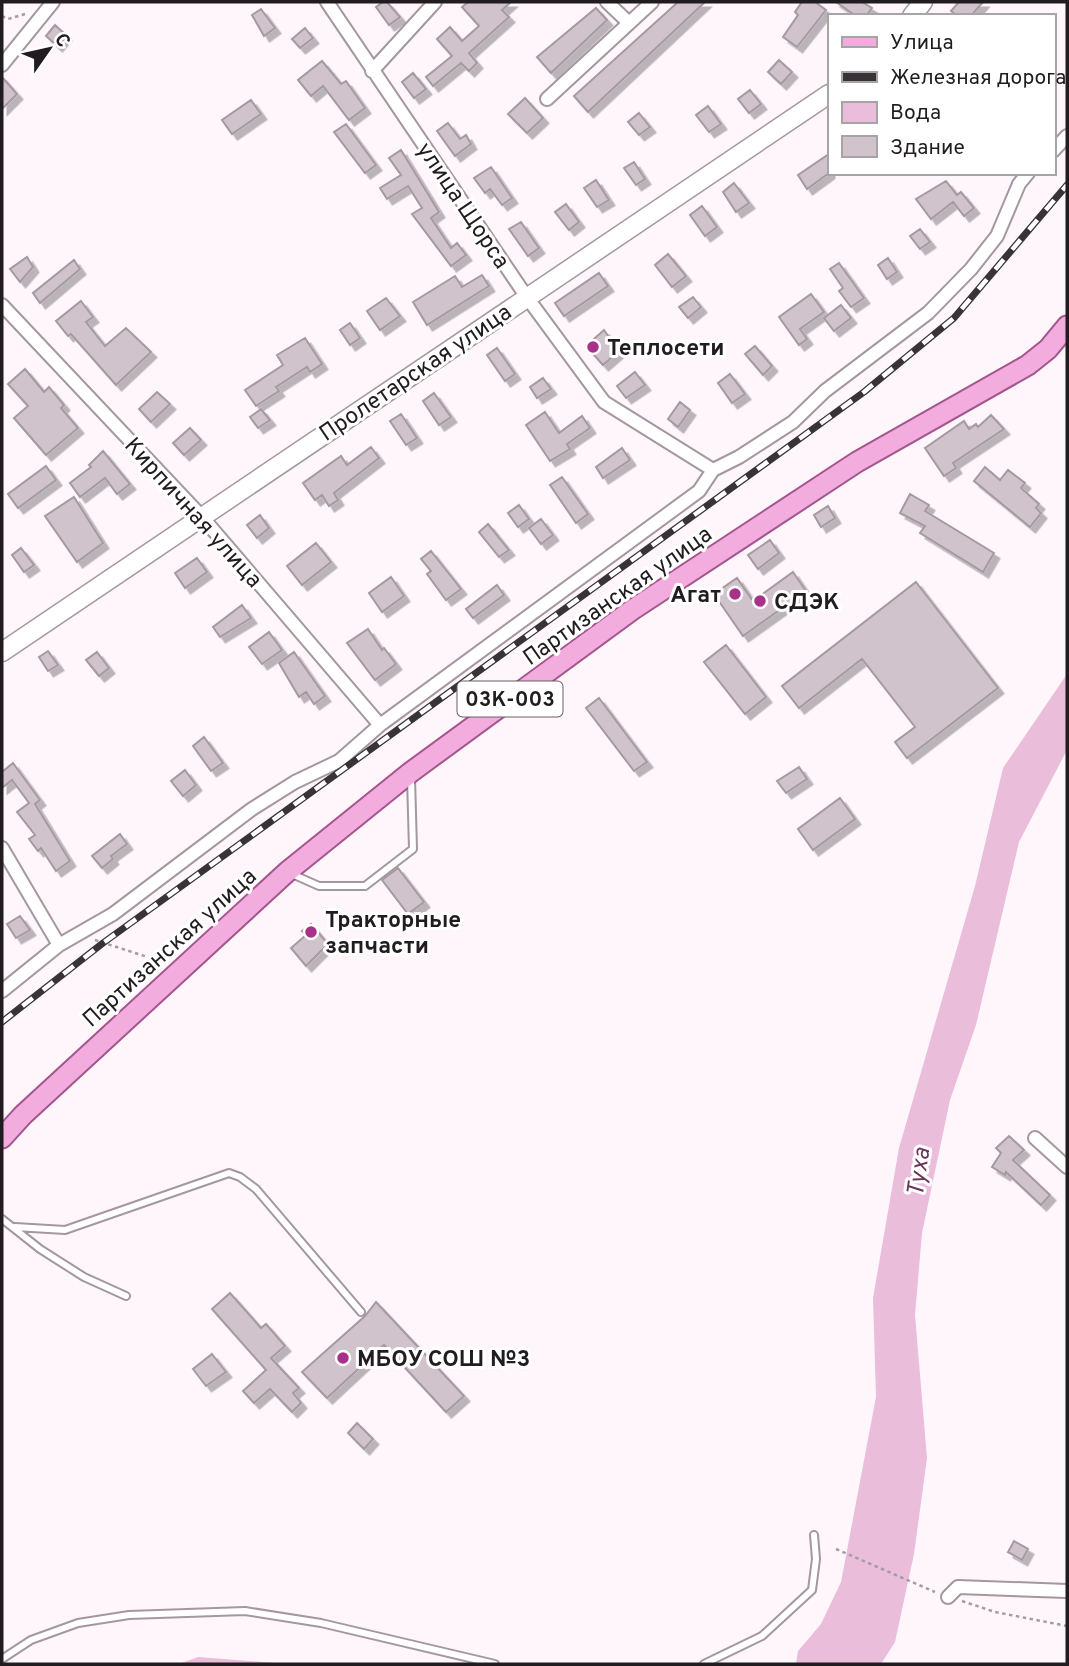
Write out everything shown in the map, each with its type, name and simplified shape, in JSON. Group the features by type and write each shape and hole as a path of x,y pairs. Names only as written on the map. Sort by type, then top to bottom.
{"main road":[{"name":"Партизанская улица","path":"2,1138 287,872 411,772 644,603 857,462 1028,365 1048,349 1067,326"}],"street":[{"path":"2,65 53,2"},
{"name":"улица Щорса","path":"327,2 526,296 604,402 713,470"},
{"path":"372,71 435,2"},
{"path":"607,2 629,23"},
{"path":"547,99 652,2"},
{"name":"Пролетарская улица","path":"2,652 828,95"},
{"path":"1055,149 1067,136"},
{"name":"Партизанская улица","path":"2,991 59,945 113,914 252,809 295,782 340,761 380,725 699,491 713,470 739,457 793,422 825,391 928,313 971,269 997,236 1019,184 1026,175"},
{"name":"Кирпичная улица","path":"2,305 202,517 380,725"},
{"path":"2,848 59,945"},
{"path":"1035,1138 1067,1167"},
{"path":"948,1597 958,1587 1067,1591"}],"lane":[{"path":"287,872 319,886 365,886 413,849 411,772"},
{"path":"15,1227 65,1230 229,1173 240,1177 256,1189 360,1312"},
{"path":"2,1219 84,1277 126,1296"},
{"path":"705,1664 762,1636 811,1590 816,1559 814,1535"},
{"path":"2,1659 31,1640 78,1622 130,1615 245,1611 321,1623 495,1664"}],"path":[{"path":"2,16 8,19 35,12 43,14"},
{"path":"78,934 183,967"},
{"path":"836,1549 912,1584 948,1597 995,1612 1067,1626"}],"water":[{"name":"Туха","path":"1067,674 1067,750 1019,842 976,1025 950,1100 922,1233 915,1315 927,1458 914,1554 895,1642 881,1664 796,1664 798,1651 821,1624 841,1582 876,1397 873,1298 899,1148 975,886 1003,768"},
{"path":"198,1657 276,1663 281,1664 179,1664"}],"building":[{"path":"387,2 400,17 389,25 376,7"},
{"path":"468,2 511,2 502,10 509,17 469,53 477,63 469,71 461,63 433,86 426,77 452,56 437,39 450,27 462,41 479,26 462,7"},
{"path":"678,2 705,2 588,112 574,96"},
{"path":"802,2 815,2 826,10 797,47 783,37 798,15 795,12"},
{"path":"836,2 862,2 872,8 868,14 853,14"},
{"path":"959,2 983,2 973,14 955,14 951,11"},
{"path":"596,8 607,20 551,73 537,57"},
{"path":"261,9 275,28 264,36 252,15"},
{"path":"55,25 66,35 57,46 46,36"},
{"path":"305,28 313,38 300,48 292,39"},
{"path":"779,60 792,72 781,84 768,72"},
{"path":"322,61 341,84 346,81 365,108 349,120 323,86 311,96 298,80"},
{"path":"413,73 426,89 414,98 402,82"},
{"path":"2,77 17,94 2,109"},
{"path":"750,90 761,104 749,113 738,99"},
{"path":"525,98 543,118 527,133 508,114"},
{"path":"251,100 261,114 232,134 222,120"},
{"path":"708,106 721,124 709,132 696,115"},
{"path":"639,113 650,127 639,135 628,122"},
{"path":"448,123 460,139 466,135 471,144 455,156 437,131"},
{"path":"346,124 376,165 365,173 334,132"},
{"path":"401,150 439,212 431,218 451,248 457,243 466,255 451,266 412,214 422,208 408,186 387,199 380,188 401,175 389,158"},
{"path":"828,155 828,174 807,189 798,175"},
{"path":"634,162 645,179 636,185 624,168"},
{"path":"491,167 512,198 502,205 490,189 485,193 474,178"},
{"path":"596,180 609,200 597,207 584,188"},
{"path":"946,181 957,195 961,192 974,208 964,216 953,202 931,219 916,199"},
{"path":"734,183 749,203 736,212 723,192"},
{"path":"566,204 579,222 569,230 555,212"},
{"path":"702,206 717,227 705,236 690,215"},
{"path":"521,222 539,248 528,256 509,229"},
{"path":"920,229 930,242 920,249 910,236"},
{"path":"668,254 686,276 672,287 655,265"},
{"path":"27,257 33,267 20,282 10,269"},
{"path":"888,258 897,272 887,279 878,265"},
{"path":"74,260 80,269 40,303 33,293"},
{"path":"839,263 864,298 851,307 839,291 843,288 830,269"},
{"path":"599,273 608,286 564,316 555,303"},
{"path":"482,275 489,286 427,325 413,302 455,276 462,287"},
{"path":"811,294 824,312 800,329 807,339 799,345 779,317"},
{"path":"693,297 701,307 688,318 679,307"},
{"path":"386,298 400,316 380,330 367,311"},
{"path":"81,301 93,317 86,322 105,346 126,328 151,352 116,385 56,321"},
{"path":"841,305 851,318 834,331 824,318"},
{"path":"350,323 360,338 350,345 340,330"},
{"path":"604,330 619,351 603,365 586,346"},
{"path":"305,338 322,364 310,372 307,367 276,387 279,391 256,406 245,390 283,365 277,355"},
{"path":"755,346 772,366 763,375 745,354"},
{"path":"497,348 515,374 505,381 487,355"},
{"path":"25,369 44,392 49,387 64,405 61,408 78,428 46,455 14,418 28,406 8,384"},
{"path":"635,372 645,385 626,398 617,386"},
{"path":"730,374 745,394 732,403 718,383"},
{"path":"543,378 551,389 537,398 530,387"},
{"path":"157,392 170,404 151,422 139,409"},
{"path":"434,393 451,417 439,425 423,401"},
{"path":"680,402 690,410 678,427 668,419"},
{"path":"261,409 270,420 258,428 250,417"},
{"path":"545,412 559,433 582,416 590,428 567,444 570,449 550,461 526,425"},
{"path":"401,414 417,438 406,445 390,421"},
{"path":"991,415 1004,429 953,463 956,468 944,476 925,448 964,421 969,429 976,424 978,427"},
{"path":"190,428 201,440 184,455 173,443"},
{"path":"371,447 379,458 334,493 338,500 329,506 322,495 315,500 303,483 341,456 347,465"},
{"path":"622,448 630,460 603,478 596,467"},
{"path":"103,451 130,484 117,494 105,478 80,497 70,483 91,467 89,465"},
{"path":"46,466 56,480 18,508 8,494"},
{"path":"985,467 1000,480 1008,470 1025,483 1021,488 1039,504 1036,508 1041,513 1030,527 974,481"},
{"path":"562,477 588,514 576,523 550,485"},
{"path":"910,494 929,505 925,511 994,553 983,572 920,533 925,526 900,513"},
{"path":"74,497 103,543 77,562 45,516"},
{"path":"519,505 529,519 518,527 508,513"},
{"path":"828,506 835,518 821,527 814,515"},
{"path":"260,515 269,528 257,538 247,525"},
{"path":"541,519 553,535 541,544 529,528"},
{"path":"488,524 509,550 499,557 479,532"},
{"path":"770,540 779,553 758,569 748,555"},
{"path":"316,543 331,562 302,585 287,566"},
{"path":"21,548 34,565 24,572 12,555"},
{"path":"431,551 461,589 446,600 427,574 431,571 421,559"},
{"path":"197,558 207,572 185,588 175,573"},
{"path":"793,572 806,591 743,636 714,594 737,578 753,601"},
{"path":"391,577 404,596 382,612 369,593"},
{"path":"916,582 998,688 907,758 895,742 915,727 862,659 799,708 782,686"},
{"path":"497,585 504,595 473,618 466,609"},
{"path":"242,605 251,618 220,637 213,627"},
{"path":"368,629 382,650 384,648 396,664 375,680 347,643"},
{"path":"269,632 282,650 262,664 249,647"},
{"path":"726,645 766,697 745,714 704,662"},
{"path":"48,651 58,665 48,671 39,657"},
{"path":"97,652 109,668 99,676 86,660"},
{"path":"294,652 325,696 314,704 306,692 299,697 279,663"},
{"path":"599,698 647,762 634,771 586,708"},
{"path":"204,737 223,763 211,771 193,746"},
{"path":"13,763 40,800 35,804 70,861 56,871 41,848 38,851 29,839 35,835 17,812 29,803 12,780 2,788 2,772"},
{"path":"799,767 807,779 786,793 777,781"},
{"path":"185,770 196,785 183,796 171,781"},
{"path":"840,798 855,819 813,850 798,829"},
{"path":"120,834 127,844 111,856 113,859 102,868 92,856"},
{"path":"398,868 424,902 408,914 382,880"},
{"path":"20,916 30,930 16,938 7,924"},
{"path":"311,924 328,944 306,966 291,948 306,935 302,931"},
{"path":"1009,1136 1024,1150 1013,1160 1050,1195 1041,1205 1006,1172 1005,1175 992,1167 1001,1153 996,1148"},
{"path":"230,1293 261,1328 266,1324 285,1346 271,1358 299,1388 293,1393 301,1403 292,1412 270,1389 254,1403 243,1391 266,1370 212,1309"},
{"name":"МБОУ СОШ №3","path":"376,1302 464,1396 446,1412 384,1345 327,1398 302,1372 365,1316"},
{"path":"212,1354 226,1372 206,1386 193,1369"},
{"path":"357,1423 373,1439 364,1449 348,1433"},
{"path":"1014,1541 1028,1549 1022,1560 1008,1552"}],"railway":[{"path":"2,1022 103,943 864,392 954,318 1067,185"}],"place":[{"name":"Теплосети","path":"593,347"},
{"name":"Агат","path":"735,594"},
{"name":"СДЭК","path":"760,601"},
{"name":"Тракторные запчасти","path":"311,932"},
{"name":"МБОУ СОШ №3","path":"343,1358"}]}
